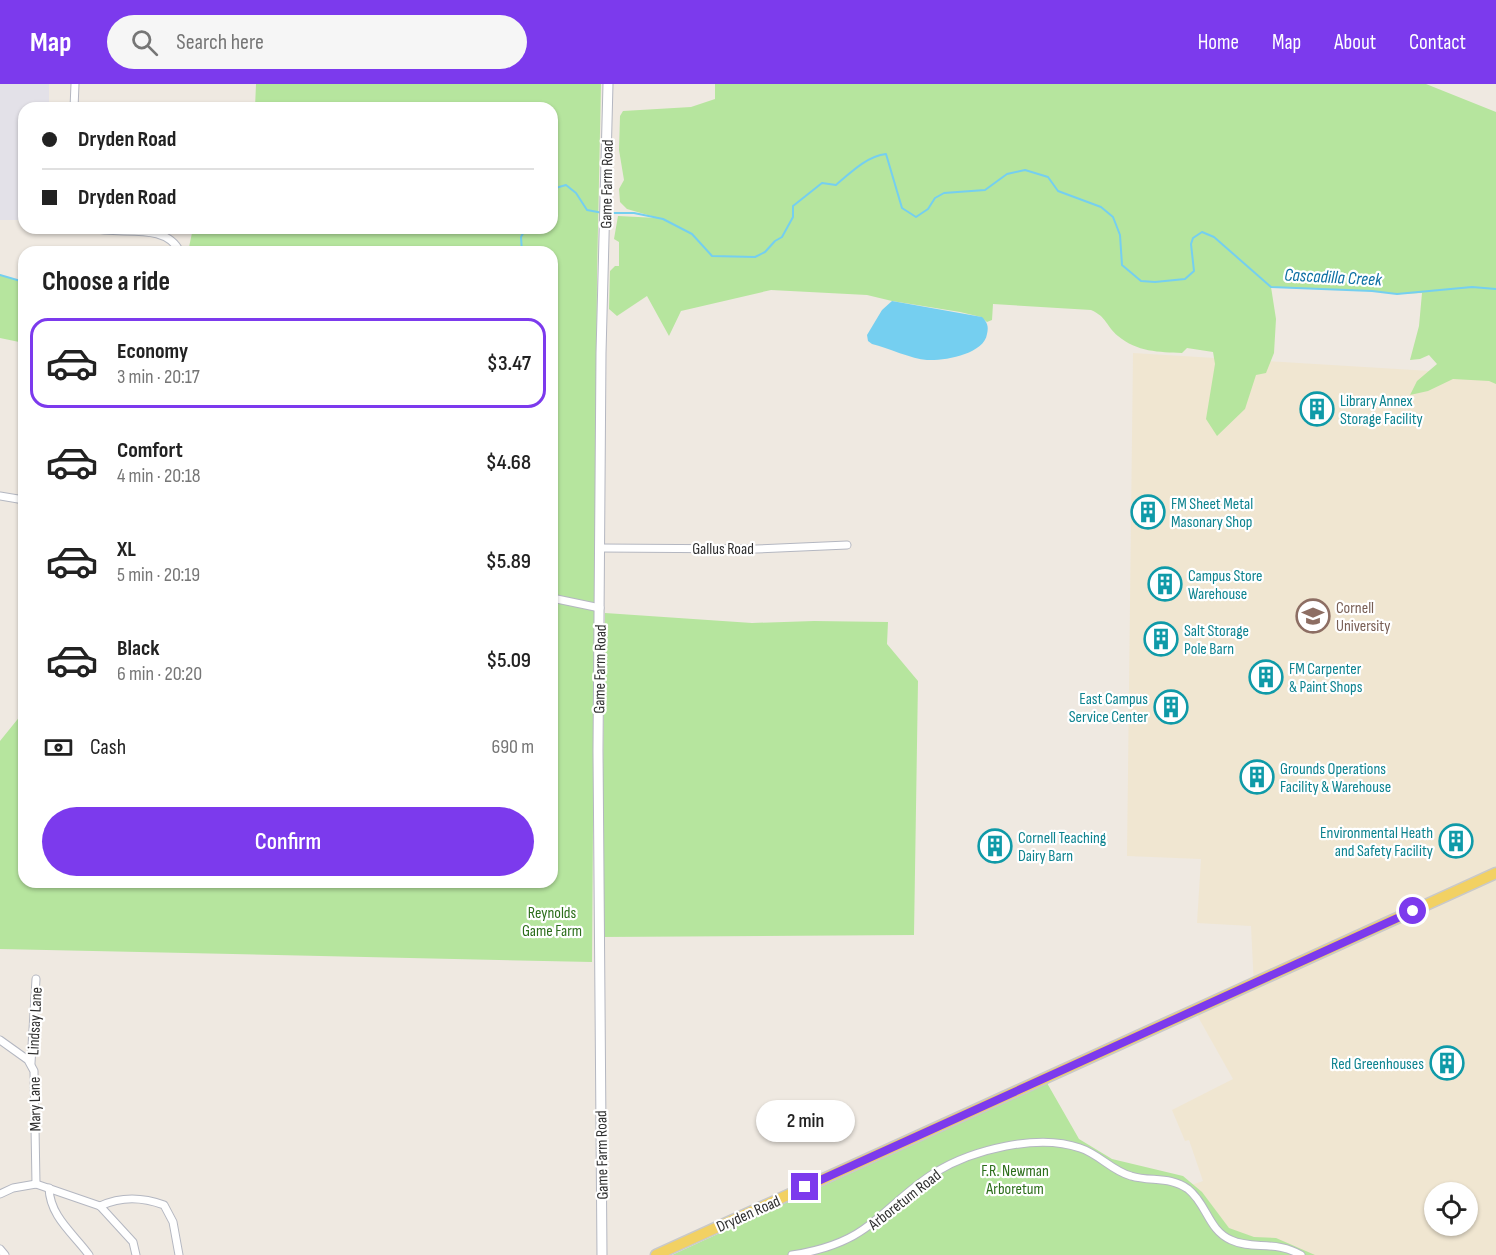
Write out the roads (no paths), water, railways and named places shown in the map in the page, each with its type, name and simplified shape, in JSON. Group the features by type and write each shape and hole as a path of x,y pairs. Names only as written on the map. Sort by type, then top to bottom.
{"main road":[{"name":"Dryden Road","path":"656,1255 1496,873"}],"street":[{"path":"75,84 75,102"},
{"name":"Game Farm Road","path":"603,1255 598,858 601,353 608,84"},
{"path":"159,234 170,238 176,246"},
{"path":"0,496 18,499"},
{"name":"Gallus Road","path":"600,548 756,549 846,545"},
{"path":"558,599 600,608"},
{"name":"Lindsay Lane","path":"31,1063 36,979"},
{"name":"Mary Lane","path":"0,1041 31,1063 34,1071 36,1184"},
{"name":"Arboretum Road","path":"792,1255 823,1249 851,1237 924,1180 963,1159 1005,1146 1054,1143 1087,1150 1114,1169 1127,1175 1166,1179 1186,1188 1201,1204 1216,1230 1232,1241 1242,1244 1274,1245 1301,1255"},
{"path":"0,1194 13,1188 36,1184 100,1206 134,1242 136,1255"},
{"path":"49,1188 49,1197 62,1224 89,1255"},
{"path":"100,1206 111,1201 134,1198 164,1205 173,1222 179,1255"},
{"path":"0,1249 5,1255"}],"water":[{"path":"892,301 982,317 987,324 987,334 979,347 963,355 935,360 914,358 872,344 868,341 867,335 882,310"}],"waterway":[{"name":"Cascadilla Creek","path":"608,213 634,213 663,219 692,234 712,256 755,257 765,252 782,237 793,217 793,206 822,183 836,185 853,170 872,158 886,154 902,208 916,217 928,209 935,198 944,193 985,190 1007,174 1025,170 1048,177 1058,191 1101,207 1113,217 1120,235 1122,265 1141,281 1185,279 1194,271 1191,244 1193,238 1202,232 1214,237 1271,287 1397,294 1472,287 1496,289"},
{"name":"Cascadilla Creek","path":"558,187 566,185 576,193 587,210 603,213"},
{"name":"Cascadilla Creek","path":"522,246 523,234"},
{"name":"Cascadilla Creek","path":"0,275 18,280"}],"place":[{"name":"Library Annex Storage Facility","path":"1317,409"},
{"name":"FM Sheet Metal Masonary Shop","path":"1148,512"},
{"name":"Campus Store Warehouse","path":"1165,584"},
{"name":"Cornell University","path":"1313,616"},
{"name":"Salt Storage Pole Barn","path":"1161,639"},
{"name":"FM Carpenter & Paint Shops","path":"1266,677"},
{"name":"East Campus Service Center","path":"1171,707"},
{"name":"Grounds Operations Facility & Warehouse","path":"1257,777"},
{"name":"Environmental Heath and Safety Facility","path":"1456,841"},
{"name":"Cornell Teaching Dairy Barn","path":"995,846"},
{"name":"Red Greenhouses","path":"1447,1063"}],"park label":[{"name":"Reynolds Game Farm","path":"552,921"},
{"name":"F.R. Newman Arboretum","path":"1015,1179"}]}
